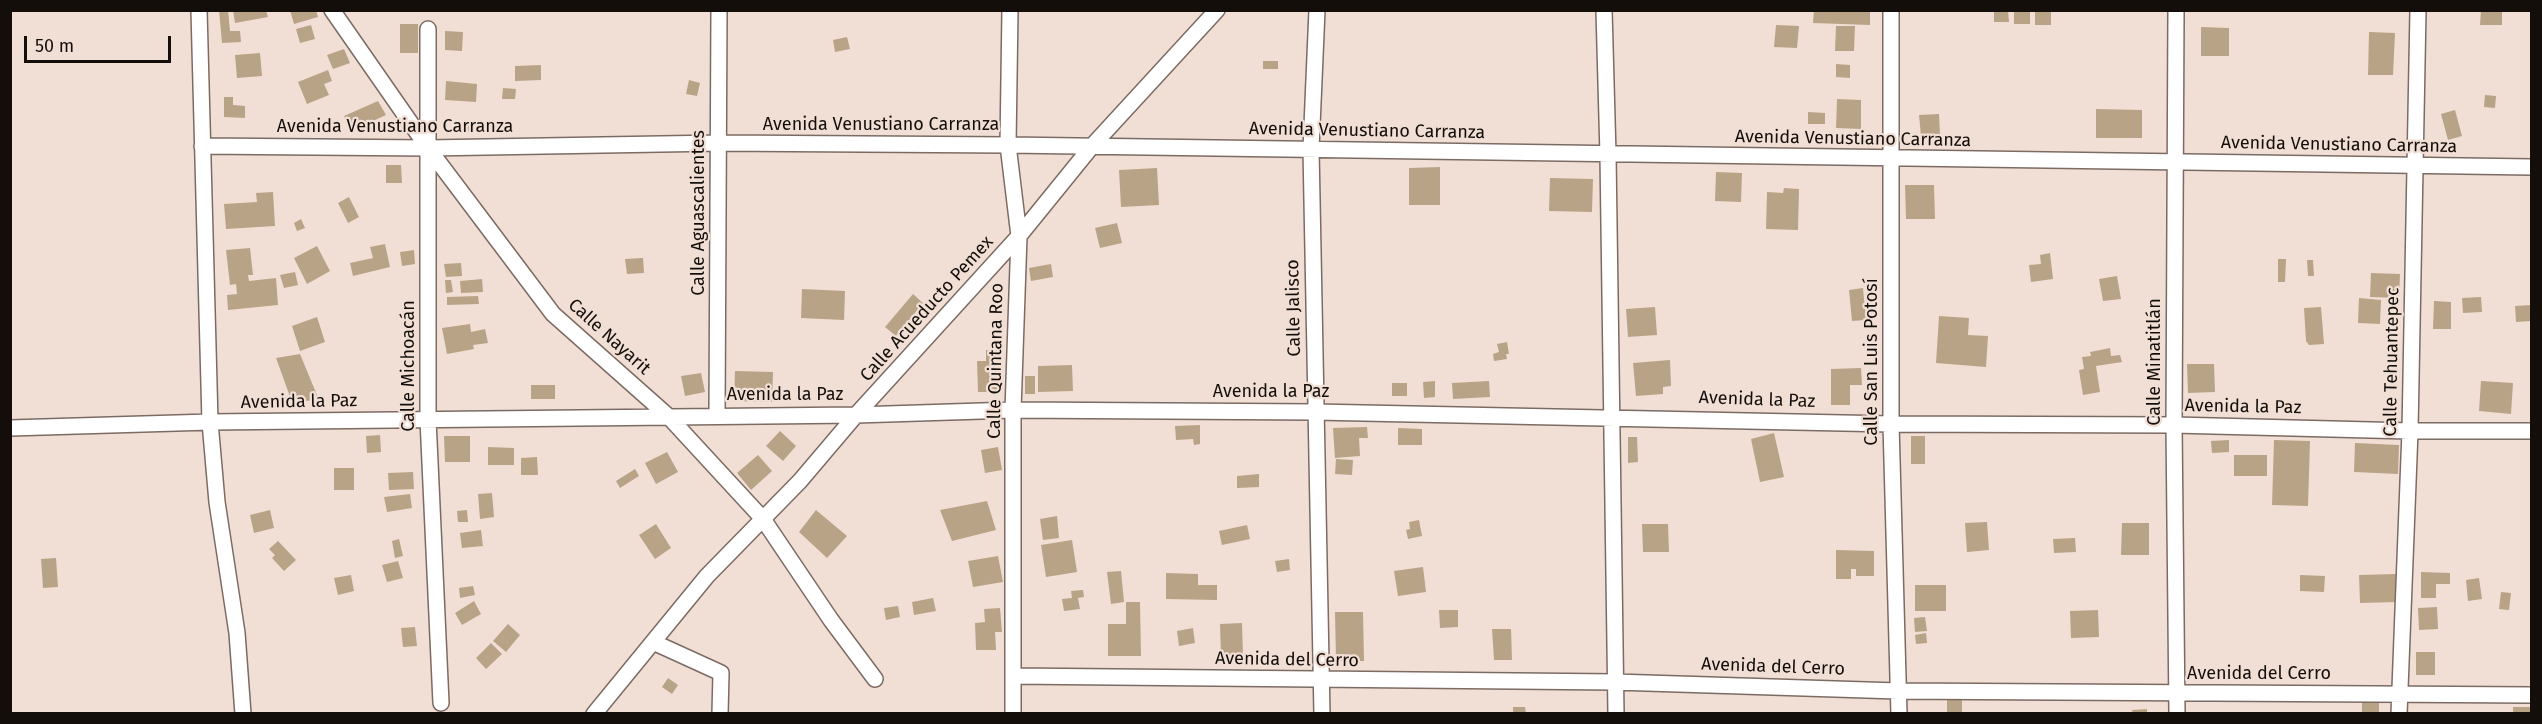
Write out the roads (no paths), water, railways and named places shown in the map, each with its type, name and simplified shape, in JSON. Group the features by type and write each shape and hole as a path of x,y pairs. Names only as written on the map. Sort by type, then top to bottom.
{"street":[{"path":"199,10 210,422 217,502 237,633 243,714"},
{"name":"Calle Nayarit","path":"332,10 428,148 554,314 668,416 763,519 874,679"},
{"name":"Calle Aguascalientes","path":"717,415 719,10"},
{"name":"Calle Quintana Roo","path":"1010,10 1008,145 1019,236 1013,410 1013,714"},
{"name":"Calle Acueducto Pemex","path":"594,714 719,562 800,481 856,415 1019,236 1092,146 1217,10"},
{"name":"Calle Jalisco","path":"1317,10 1311,148 1322,714"},
{"path":"1604,10 1616,714"},
{"name":"Calle San Luis Potosí","path":"1891,10 1891,423 1899,714"},
{"name":"Calle Minatitlán","path":"2176,10 2174,425 2176,714"},
{"name":"Calle Tehuantepec","path":"2399,714 2410,431 2418,10"},
{"name":"Calle Michoacán","path":"428,29 428,419 441,703"},
{"name":"Avenida Venustiano Carranza","path":"202,146 428,148 719,143 1008,145 2532,167"},
{"name":"Avenida la Paz","path":"10,428 210,422 856,415 1013,410 1611,416 1891,423 2532,431"},
{"path":"653,642 721,673 720,714"},
{"name":"Avenida del Cerro","path":"1014,676 1615,682 1898,691 2532,695"}]}
